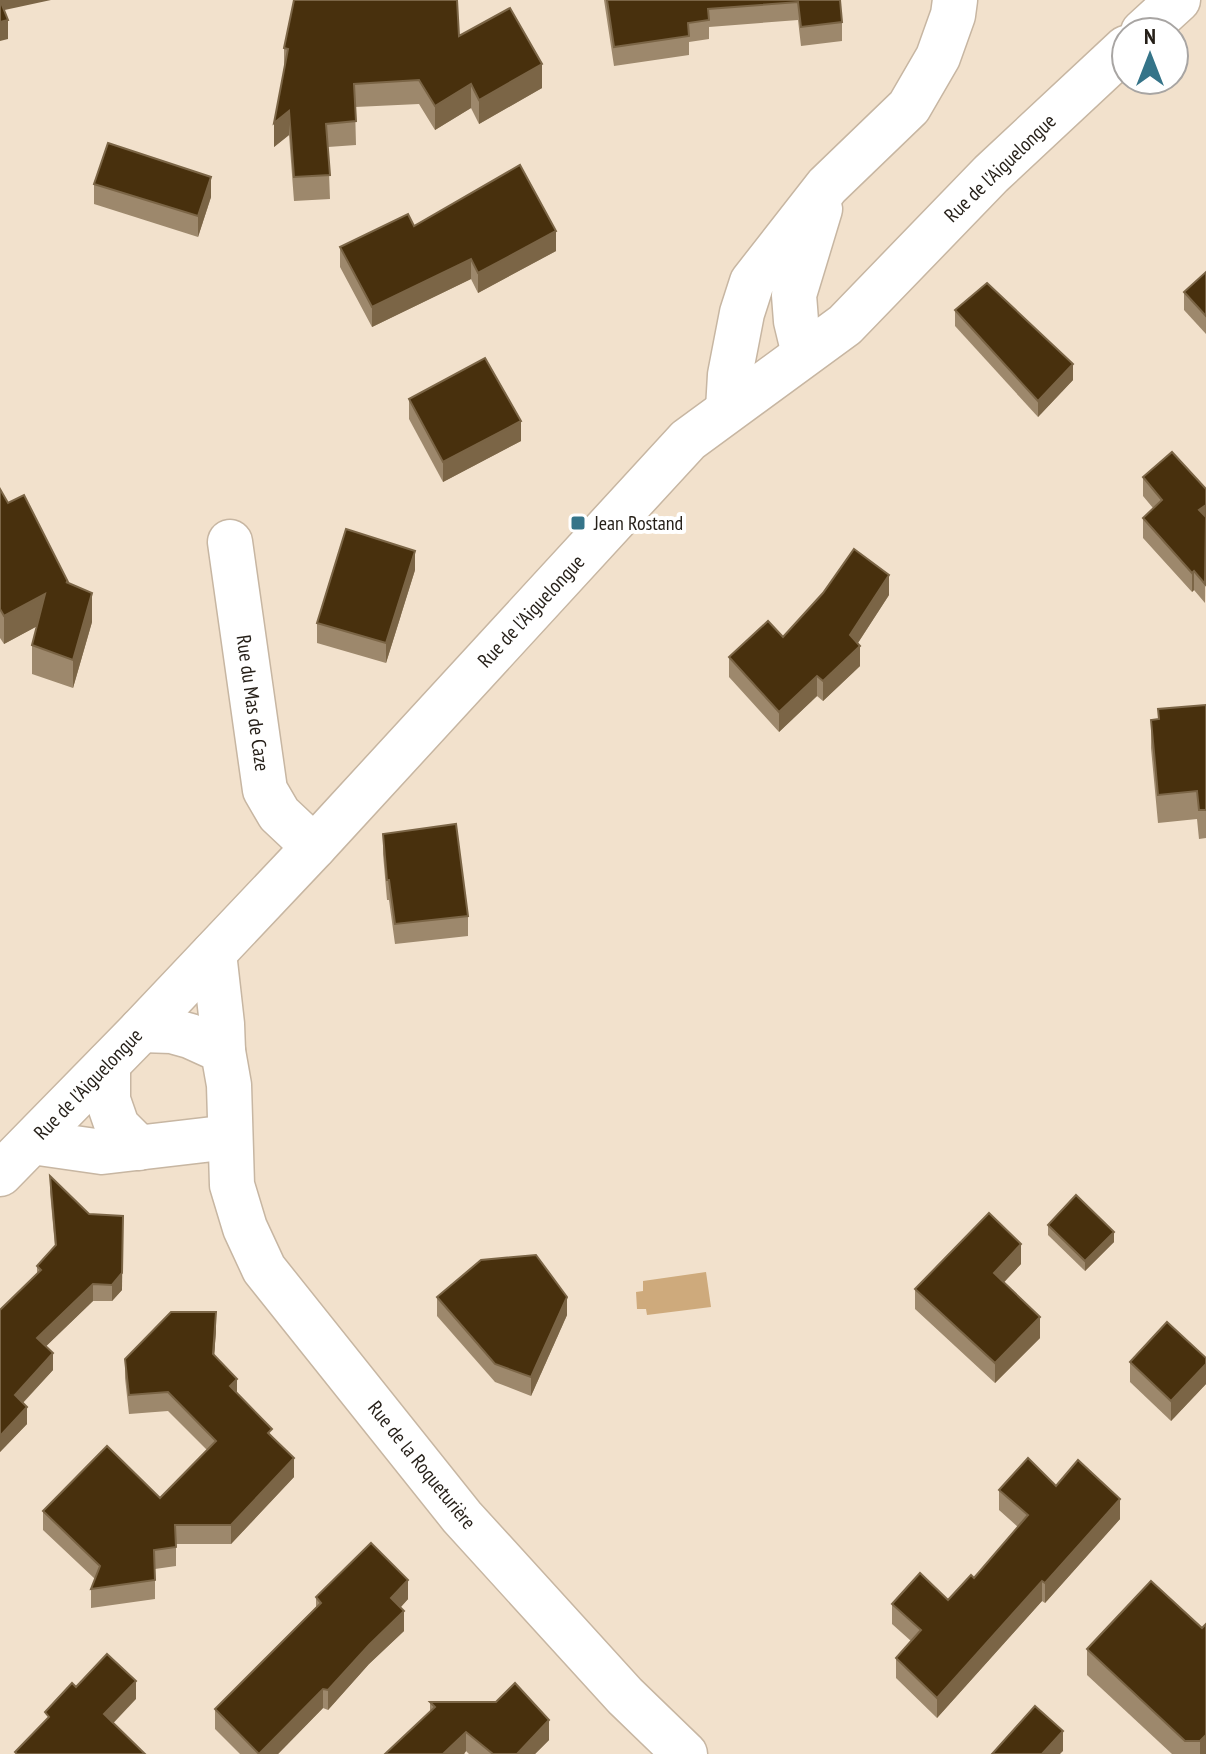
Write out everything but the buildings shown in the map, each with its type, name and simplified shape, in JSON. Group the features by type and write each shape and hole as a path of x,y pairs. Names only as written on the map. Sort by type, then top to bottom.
{"street":[{"path":"728,409 730,375 742,313 752,282 827,186 909,107 938,57 955,0"},
{"path":"1160,16 1178,0"},
{"name":"Rue de l'Aiguelongue","path":"0,1174 314,847 688,440 845,325 991,174 1110,63"},
{"path":"804,354 794,295 827,186"},
{"name":"Rue du Mas de Caze","path":"230,542 265,790 279,814 314,847"},
{"name":"Rue de la Roqueturière","path":"214,953 229,1085 232,1185 245,1228 264,1269 462,1517 625,1696 685,1754"},
{"path":"141,1030 172,1031 223,1051"},
{"path":"108,1064 108,1100 117,1126 139,1148"},
{"path":"32,1142 102,1152 230,1137"}],"shaded area":[{"path":"706,1272 711,1307 647,1315 646,1309 637,1309 636,1292 643,1291 643,1281"}],"place":[{"name":"Jean Rostand","path":"578,523"}]}
